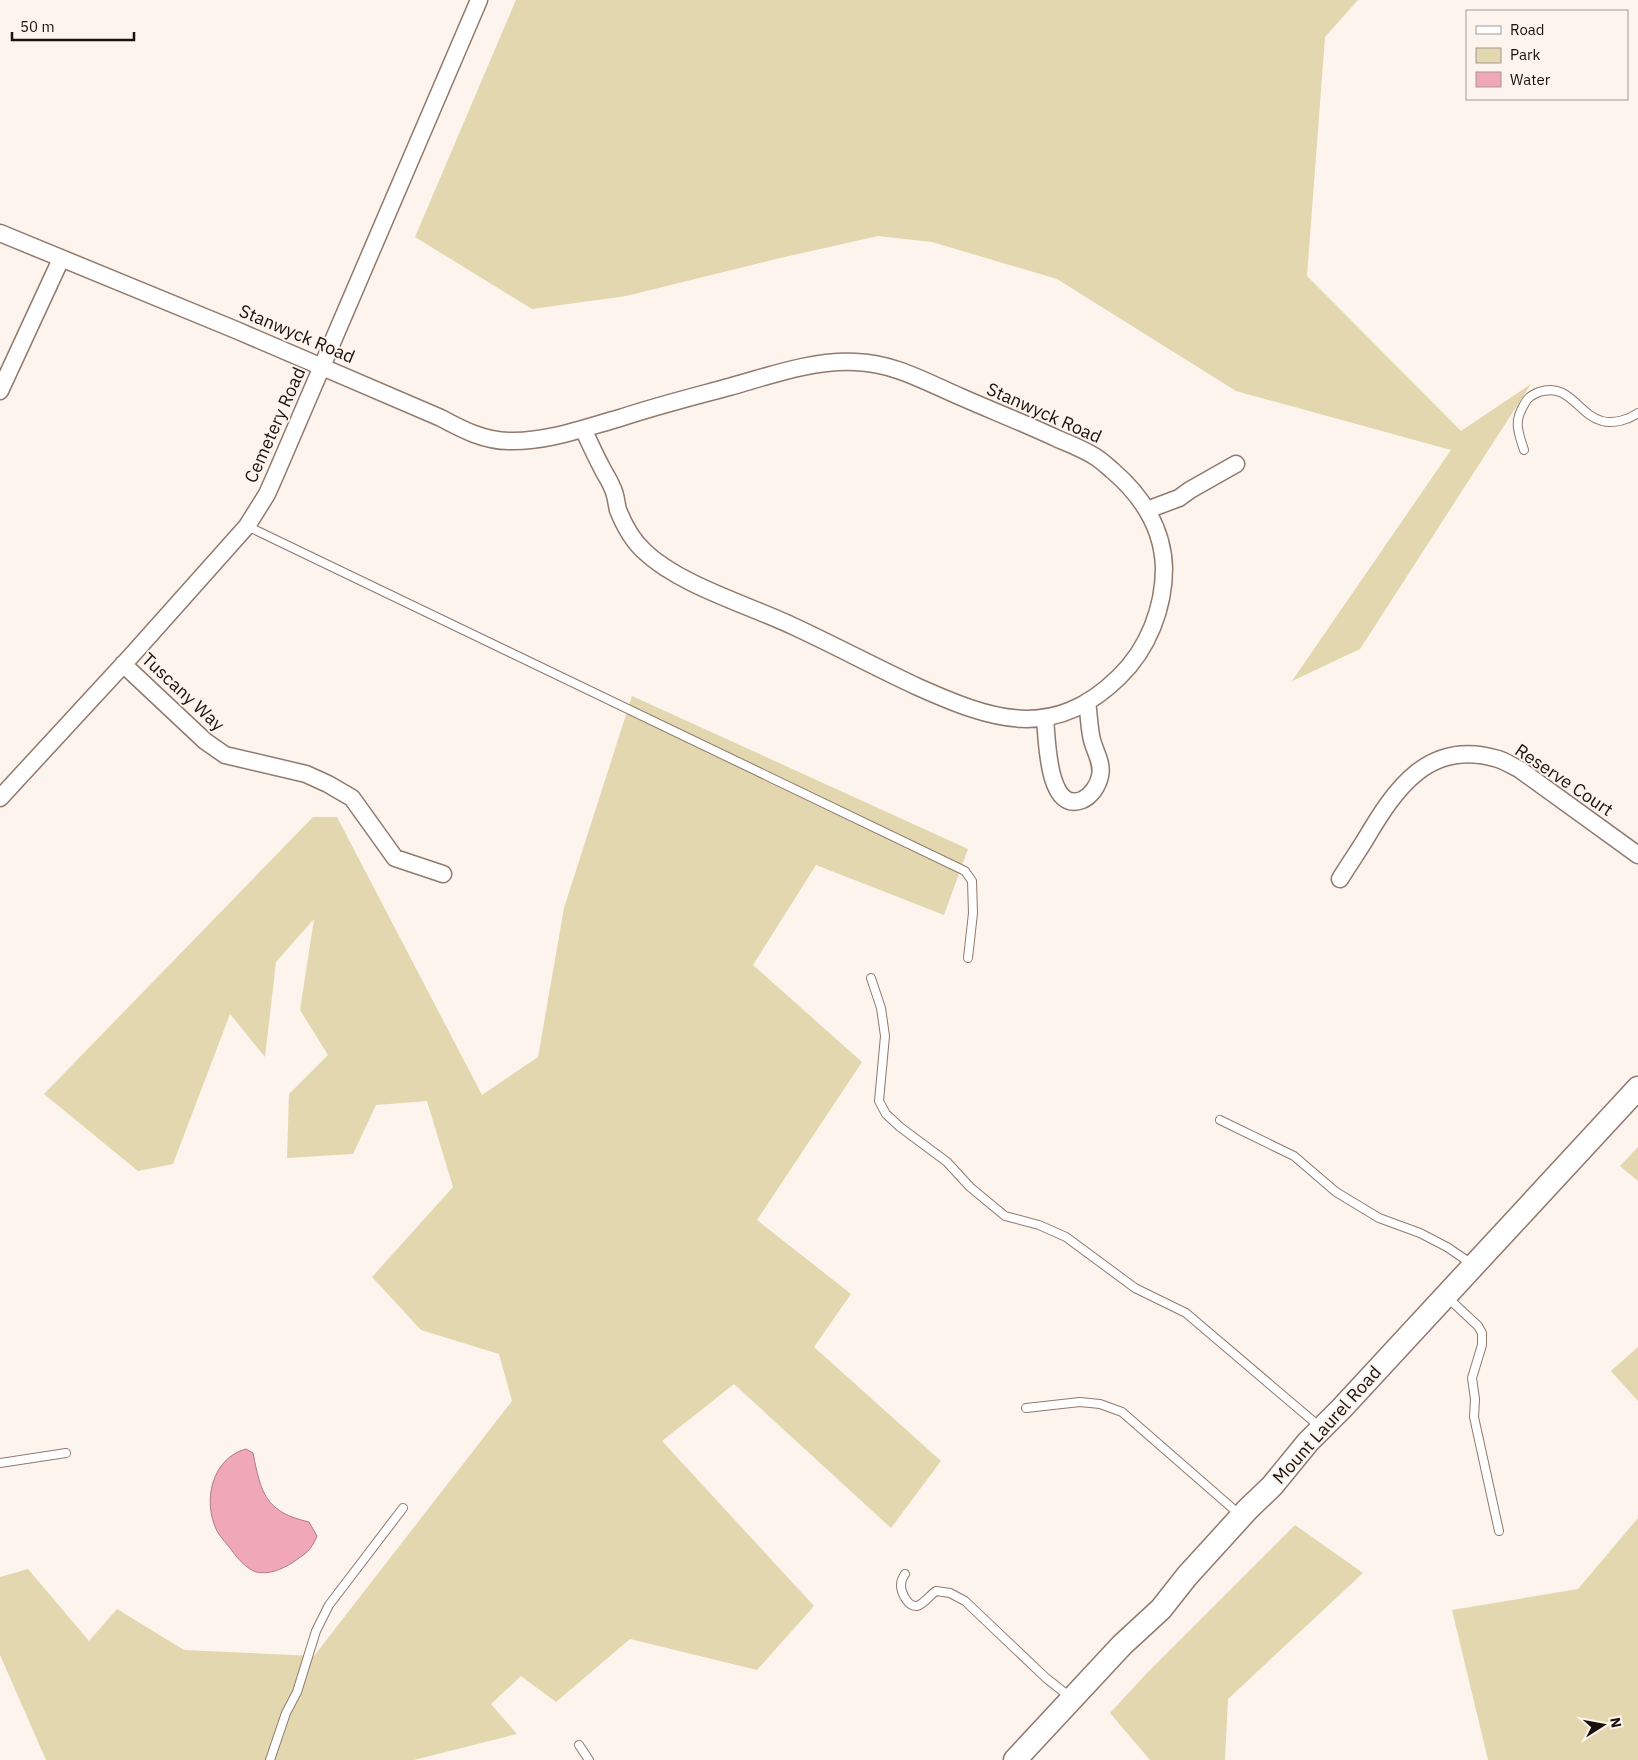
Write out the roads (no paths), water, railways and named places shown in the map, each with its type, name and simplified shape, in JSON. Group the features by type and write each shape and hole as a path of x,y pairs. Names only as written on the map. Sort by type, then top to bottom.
{"main road":[{"name":"Mount Laurel Road","path":"1014,1760 1071,1698 1161,1609 1187,1576 1272,1486 1308,1442 1638,1088"}],"street":[{"name":"Cemetery Road","path":"0,798 247,526 267,494 479,0"},
{"name":"Stanwyck Road","path":"0,234 323,367 441,418 461,429 482,437 506,441 530,440 583,429 661,405 788,371 833,363 855,362 898,369 1019,421 1096,457 1129,485 1147,510 1160,540 1164,560 1161,602 1155,621 1135,658 1122,675 1087,702 1069,711 1045,718 1026,720 1004,718 960,706 766,613 700,586 646,554 624,524 617,507 614,489 583,429"},
{"path":"0,391 61,259"},
{"path":"1147,510 1179,498 1236,464"},
{"name":"Tuscany Way","path":"123,664 204,741 225,755 306,774 328,784 352,798 395,858 443,874"},
{"path":"1045,718 1049,764 1060,795 1069,800 1080,800 1089,796 1096,787 1100,776 1100,764 1092,741 1087,702"},
{"name":"Reserve Court","path":"1340,879 1394,795 1411,776 1434,762 1469,755 1501,760 1519,769 1638,855"}],"lane":[{"path":"1524,450 1516,426 1520,411 1526,400 1537,392 1549,389 1560,391 1569,396 1589,415 1599,420 1610,422 1622,420 1638,413"},
{"path":"247,526 965,871 972,881 973,913 968,958"},
{"path":"871,978 881,1008 885,1036 879,1101 886,1114 900,1127 947,1162 970,1187 1005,1216 1039,1225 1066,1237 1136,1288 1186,1313 1322,1428"},
{"path":"1220,1120 1294,1156 1336,1192 1379,1218 1420,1233 1447,1247 1474,1265"},
{"path":"1446,1296 1478,1326 1482,1333 1482,1344 1472,1378 1474,1417 1499,1531"},
{"path":"1026,1408 1080,1402 1100,1404 1122,1412 1242,1516"},
{"path":"0,1463 66,1452"},
{"path":"270,1760 286,1713 297,1692 316,1631 329,1605 404,1508"},
{"path":"905,1574 900,1585 908,1603 914,1606 919,1605 936,1591 959,1597 1046,1678 1071,1698"},
{"path":"579,1745 589,1760"}],"water":[{"path":"246,1449 253,1453 259,1479 268,1499 283,1513 309,1522 317,1536 310,1549 304,1554 288,1565 270,1572 256,1572 243,1564 217,1531 210,1507 213,1482 218,1471 225,1461 234,1454"}]}
